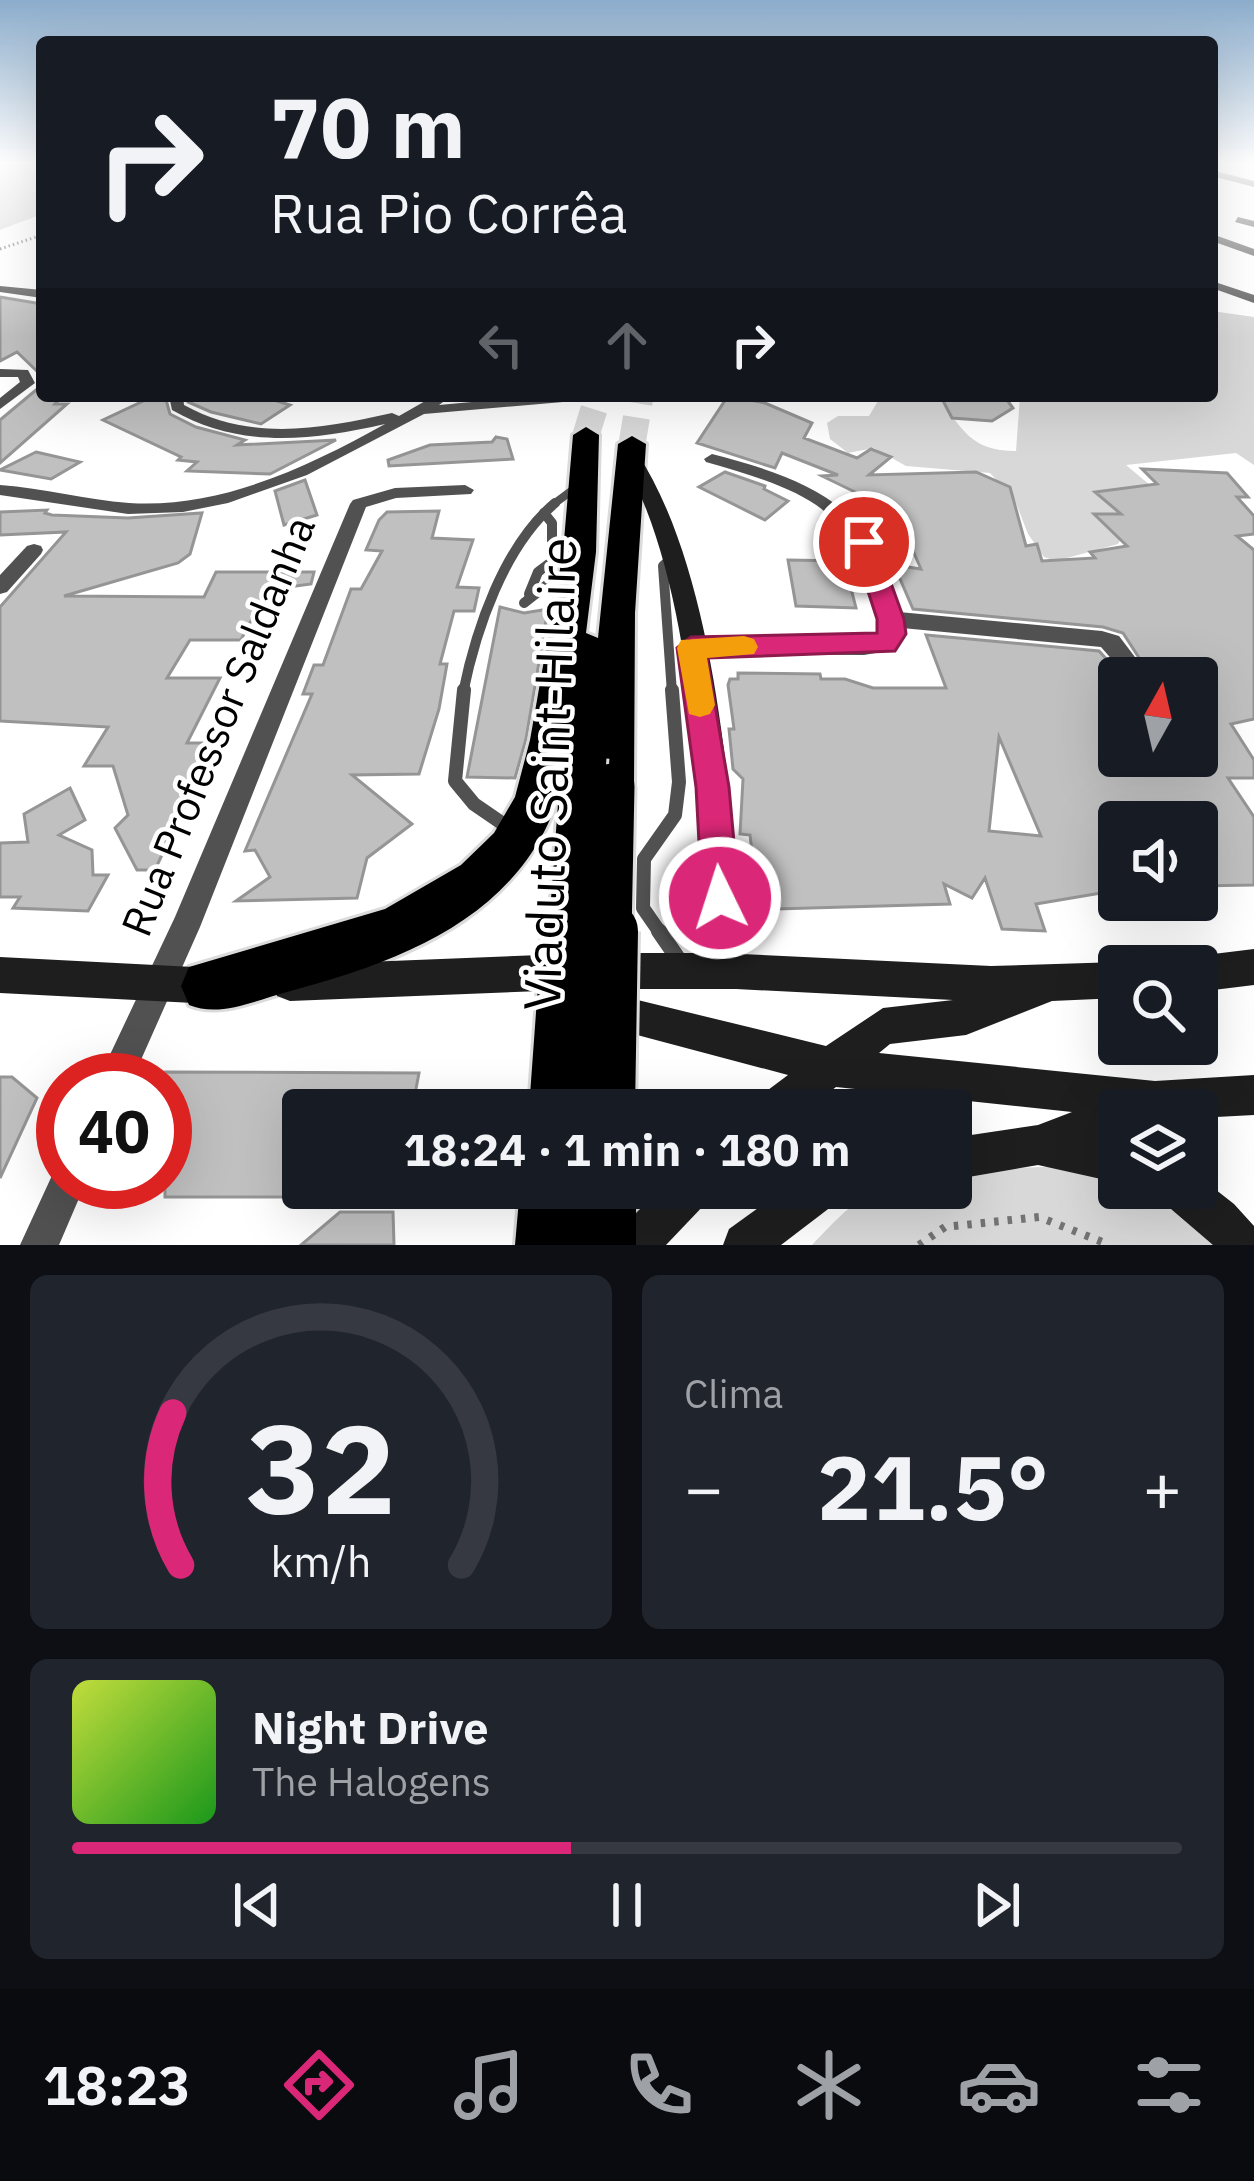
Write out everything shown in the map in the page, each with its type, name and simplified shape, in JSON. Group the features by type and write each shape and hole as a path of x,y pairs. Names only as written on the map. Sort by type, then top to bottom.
{"highway":[{"path":"208,986 338,951 431,913 540,838 533,810 548,764 558,537 581,484 586,435"},
{"name":"Viaduto Saint-Hilaire","path":"560,1089 617,613 631,451"},
{"name":"Viaduto Saint-Hilaire","path":"558,537 597,772 605,1089"},
{"path":"548,1245 551,1209"},
{"path":"603,1245 604,1209"}],"main road":[{"path":"631,451 647,475 674,556 691,648 712,787 724,970"},
{"path":"1218,971 1254,967"},
{"path":"0,976 208,986 684,968 1046,986 1098,982"},
{"path":"438,977 547,994 832,1067 1098,1103"},
{"path":"802,1089 883,1025 966,1017 1046,986"},
{"path":"1218,1099 1254,1095"},
{"path":"972,1156 1038,1145 1098,1122"},
{"path":"1038,1145 1098,1158"},
{"path":"636,1245 671,1209"},
{"path":"745,1245 793,1209"},
{"path":"1206,1209 1242,1245"}],"street":[{"path":"1218,239 1250,247"},
{"path":"1218,288 1254,299"},
{"path":"0,289 36,293"},
{"path":"0,373 23,374 28,383 0,405"},
{"path":"177,402 199,423 284,436 341,430 418,412 522,402"},
{"path":"0,490 116,508 182,507 275,480 434,402"},
{"path":"691,648 876,646 890,639 891,619 864,542 832,505 805,488 712,459"},
{"name":"Rua Professor Saldanha","path":"127,1053 359,504 395,493 465,490"},
{"path":"0,587 34,550"},
{"path":"891,619 1102,639 1123,657"},
{"path":"540,1089 547,994"},
{"path":"39,1245 56,1209"},
{"path":"527,1245 530,1209"}],"lane":[{"path":"558,537 482,621 455,742 455,781 474,803 540,838 644,859"},
{"path":"526,601 558,537"},
{"path":"674,556 663,566 679,782 675,815 644,859 643,908 684,968"},
{"path":"555,904 643,908"}],"path":[{"path":"0,249 36,237"},
{"path":"919,1245 945,1227 1039,1216 1110,1245"}],"shaded area":[{"path":"1218,312 1254,317 1254,465 1236,453 1126,465 1150,485 1098,494 1120,514 1110,515 1123,535 1118,544 1056,561 1044,557 1028,534 1014,498 990,473 906,466 874,448 848,453 830,439 827,423 838,416 869,416 877,402 942,402 978,442 1016,451 1020,402 1218,402"},
{"path":"1098,1166 1098,1209 1206,1209 1238,1245 812,1245 849,1209 972,1209 972,1169"}],"building":[{"path":"0,297 36,303 36,370 17,352 0,361"},
{"path":"36,390 36,402 67,404 0,463 0,420"},
{"path":"141,402 167,402 170,414 196,427 245,440 237,445 336,440 270,474 187,471 197,462 178,460 181,457 103,420"},
{"path":"188,402 290,405 261,424"},
{"path":"724,402 760,402 812,423 804,438 857,458 871,449 891,457 869,475 976,472 1010,487 1026,546 1037,544 1042,561 1095,558 1090,552 1127,546 1094,514 1121,514 1095,492 1157,484 1142,469 1227,473 1248,497 1237,497 1254,516 1254,534 1237,536 1254,550 1254,719 1231,724 1254,760 1254,778 1228,778 1254,817 1254,885 1218,886 1218,801 1098,801 1098,894 1036,904 1045,931 1002,929 985,878 972,898 944,884 950,904 776,909 773,899 760,900 756,885 748,886 745,869 754,868 750,835 740,834 743,779 733,769 729,729 734,729 728,685 730,679 738,679 738,673 820,674 821,679 845,679 873,688 946,688 926,635 1099,651 1105,657 1098,657 1098,777 1218,777 1218,657 1139,657 1123,633 1103,627 913,609 894,565 921,569 897,515 866,516 855,492 822,476 838,475 782,453 775,468 697,443","holes":["999,737 1041,836 989,831"]},
{"path":"944,402 1008,402 1013,408 992,421 952,418"},
{"path":"496,437 507,439 513,459 389,466 388,460 430,445 492,442"},
{"path":"36,452 80,462 51,479 0,470"},
{"path":"725,472 765,486 788,501 765,520 699,487"},
{"path":"305,480 317,515 284,525 275,491"},
{"path":"47,510 52,515 128,518 202,513 190,554 178,563 64,596 204,597 216,572 314,572 311,584 267,590 241,640 190,640 167,678 220,678 187,743 214,743 155,870 137,870 115,828 128,815 113,766 84,766 108,727 0,721 0,607 66,532 0,535 0,512"},
{"path":"439,511 432,538 473,540 457,587 479,588 474,611 454,611 440,664 447,664 439,709 419,774 352,775 412,824 367,858 357,898 236,901 270,877 255,850 245,851 312,694 303,694 314,665 323,665 351,589 361,589 382,551 366,550 379,520 387,512"},
{"path":"788,560 844,561 856,608 796,606"},
{"path":"500,607 524,613 548,609 526,739 515,778 467,777"},
{"path":"70,788 85,820 59,835 92,850 93,875 108,875 88,911 13,908 20,897 0,897 0,843 28,842 24,814"},
{"path":"192,1072 419,1073 416,1089 282,1089 282,1197 192,1197"},
{"path":"0,1077 12,1077 36,1100 0,1178"},
{"path":"340,1212 393,1212 394,1245 301,1245"}],"tunnel":[{"path":"586,435 596,402"},
{"path":"632,444 639,402"}],"slow traffic":[{"path":"700,705 691,648 744,647"}],"route":[{"path":"720,898 712,787 691,648 885,644 892,634 891,619 864,542"}]}
